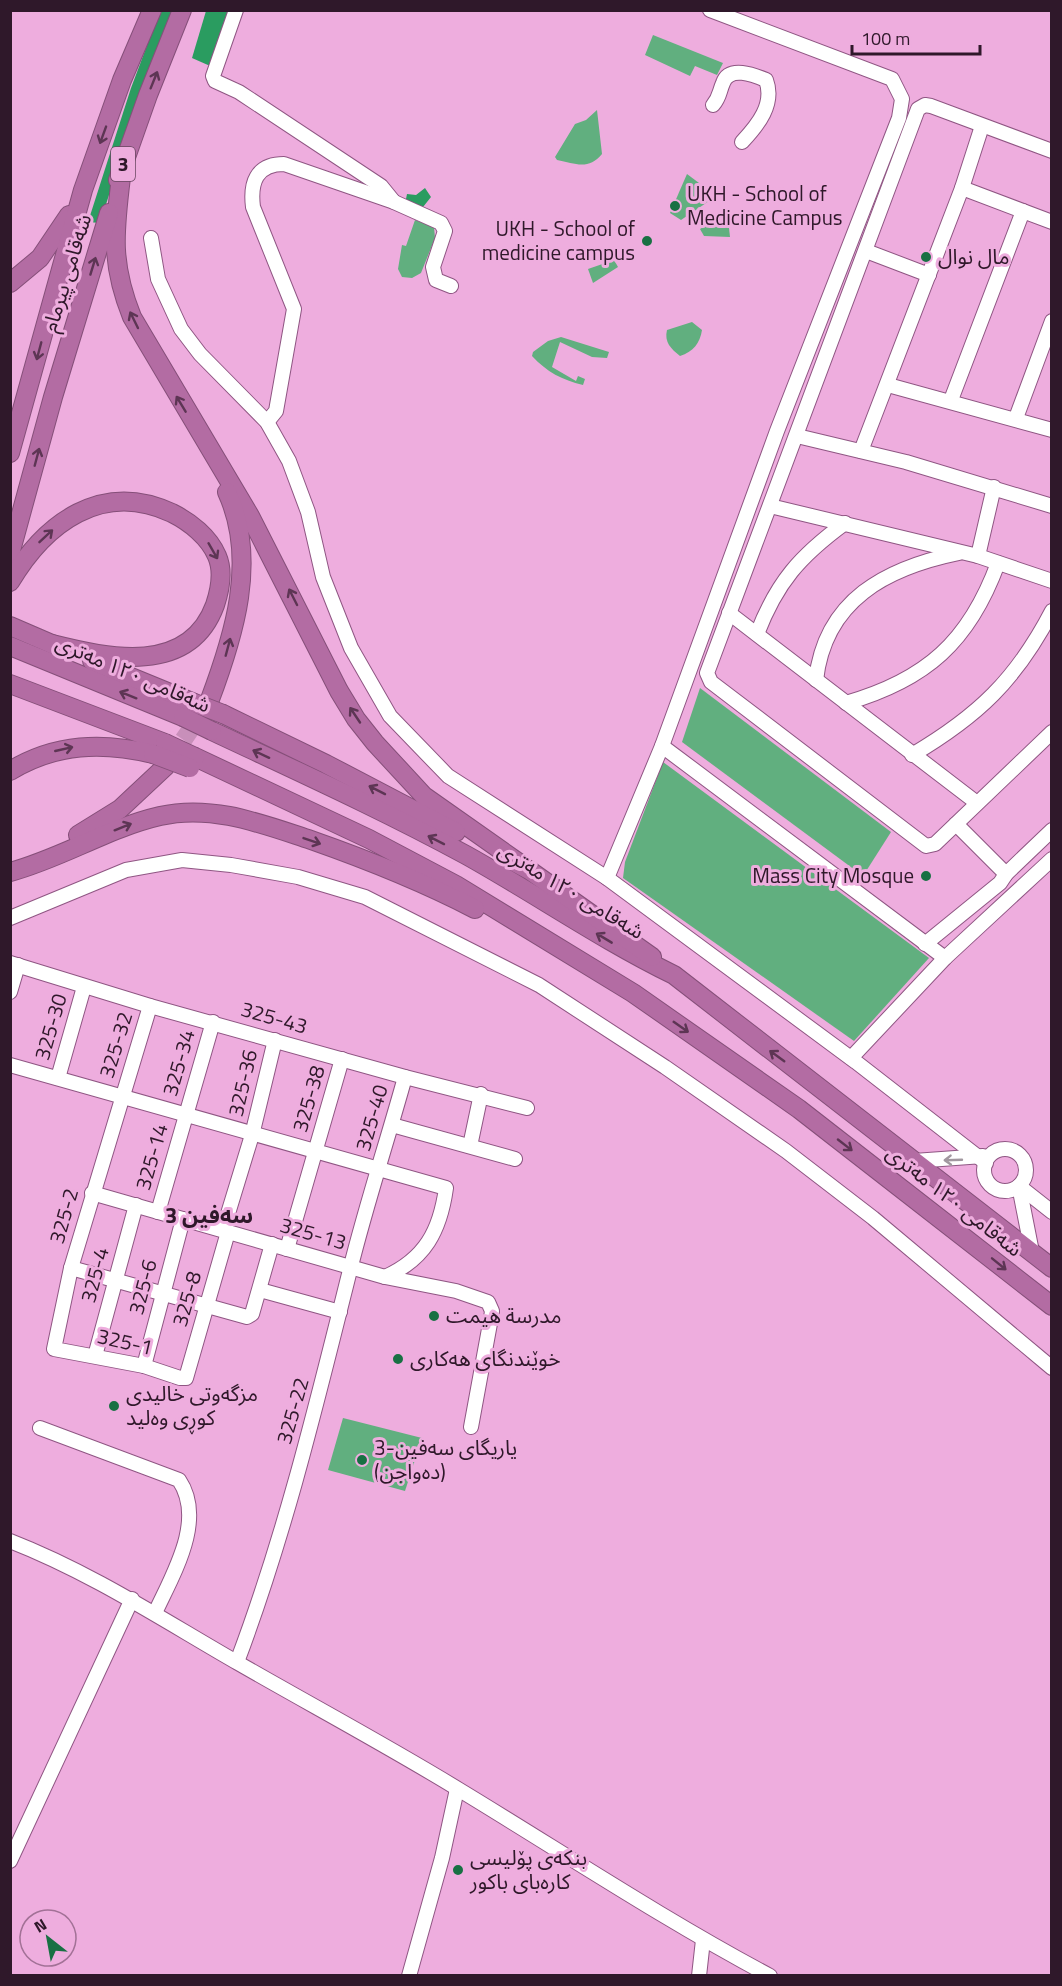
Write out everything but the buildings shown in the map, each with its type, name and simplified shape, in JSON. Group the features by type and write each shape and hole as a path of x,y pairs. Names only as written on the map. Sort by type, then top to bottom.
{"highway":[{"name":"شەقامی پیرمام","path":"10,453 83,190 122,80 152,10"},
{"name":"شەقامی پیرمام","path":"10,554 75,321 122,169 182,10"},
{"path":"122,169 115,234 115,258 124,297 132,317 162,372 250,516 339,691 363,727 424,795 468,830 634,942 674,975"},
{"path":"10,283 40,258 60,232 83,190"},
{"path":"195,707 225,660 238,611 242,555 240,534 229,497 201,437"},
{"path":"10,582 25,558 50,531 90,507 112,502 146,504 176,515 202,533 217,555 221,579 213,609 207,623 182,645 147,656 121,658 52,644"},
{"path":"14,627 195,707 223,714 326,764 522,866"},
{"name":"شەقامی ١٢٠ مەتری","path":"10,646 195,707 212,731 320,781 466,855 629,953 674,975 1052,1268"},
{"name":"شەقامی ١٢٠ مەتری","path":"10,684 76,708 161,754 193,762 389,850 456,885 633,993 799,1109 1052,1306"},
{"path":"10,691 55,706 76,708"},
{"path":"10,771 38,756 73,747 110,746 161,754 139,793 97,825 44,852 10,864"},
{"path":"10,872 141,820 182,811 225,814 266,825 389,867 633,993"}],"street":[{"path":"236,10 213,76 215,81 239,92 381,186 394,202"},
{"path":"607,878 662,746 777,431 899,118 902,99 892,80 710,10"},
{"path":"712,105 721,95 723,82 729,75 738,72 766,80 770,91 767,106 754,129 742,142"},
{"path":"1052,151 928,105 918,109 797,436 707,670 711,682 923,845 934,844 1052,732"},
{"path":"861,451 962,188 982,126"},
{"path":"267,422 276,411 294,309 253,207 251,192 260,170 271,164 284,164 394,202 445,227 433,267 436,280 450,286"},
{"path":"962,188 1052,222"},
{"path":"951,400 1023,211"},
{"path":"151,238 159,279 182,329 200,354 267,422 300,485 313,529 323,577 351,648 390,716 448,776 607,878 985,1158"},
{"path":"866,251 929,275"},
{"path":"1016,418 1052,321"},
{"path":"888,385 951,400 1052,430"},
{"path":"797,436 994,487 1052,506"},
{"path":"978,556 994,487"},
{"path":"770,506 963,552 1052,581"},
{"path":"757,634 775,592 793,566 845,523"},
{"path":"816,680 824,640 842,611 858,596 900,572 963,552"},
{"path":"846,704 900,684 923,671 942,655 957,640 981,606 998,563"},
{"path":"912,754 956,728 993,697 1030,652 1052,612"},
{"path":"729,613 977,803"},
{"path":"662,746 945,958"},
{"path":"956,824 1006,873"},
{"path":"922,941 992,879 1006,873 1052,830"},
{"path":"851,1058 945,958 1052,859"},
{"path":"10,918 126,870 182,860 231,865 298,877 365,897 539,985 665,1066 786,1150 873,1218 1052,1368"},
{"path":"10,992 14,964"},
{"name":"325-43","path":"14,964 150,1006 405,1077 481,1094 527,1108"},
{"name":"325-30","path":"58,1078 84,987"},
{"name":"325-32","path":"123,1097 150,1006"},
{"name":"325-34","path":"186,1115 213,1022"},
{"name":"325-36","path":"226,1231 275,1040"},
{"name":"325-38","path":"287,1249 342,1059"},
{"path":"10,1065 446,1188 442,1218 426,1246 405,1268 385,1277"},
{"name":"325-40","path":"379,1169 405,1077"},
{"path":"470,1146 481,1094"},
{"name":"325-2","path":"54,1349 71,1268 123,1097"},
{"name":"325-14","path":"158,1212 186,1115"},
{"path":"392,1125 515,1159"},
{"path":"914,1161 985,1158 1004,1150 1018,1154 1023,1159 1026,1173 1019,1186 1007,1191 994,1188 986,1179 985,1158"},
{"name":"325-22","path":"237,1662 267,1578 324,1379 351,1267 379,1169"},
{"path":"1019,1186 1052,1212"},
{"path":"1019,1186 1032,1252"},
{"name":"325-13","path":"92,1193 385,1277 456,1292 488,1302 492,1311 471,1427"},
{"name":"325-4","path":"95,1356 136,1205"},
{"name":"325-6","path":"144,1366 183,1219"},
{"name":"325-8","path":"186,1378 226,1231"},
{"path":"71,1268 206,1308 249,1317 260,1290 272,1244"},
{"path":"260,1290 340,1312"},
{"name":"325-1","path":"54,1349 144,1366 186,1378"},
{"path":"40,1428 179,1480 187,1492 190,1508 181,1556 156,1613"},
{"path":"10,1541 65,1564 132,1599 457,1789 703,1940 770,1976"},
{"path":"10,1861 132,1599"},
{"path":"409,1976 439,1869 457,1789"},
{"path":"699,1976 703,1940"}],"green space":[{"path":"160,11 175,11 143,89 100,223 88,222 131,88"},
{"path":"206,11 240,11 217,69 192,58"},
{"path":"653,35 723,63 717,75 695,66 690,76 645,55"},
{"path":"597,110 602,154 587,164 557,160 555,157 575,124 586,120"},
{"path":"687,174 703,186 712,199 681,220 670,213"},
{"path":"425,188 431,197 423,207 414,209 406,199 407,194 416,195"},
{"path":"722,215 729,228 730,237 704,236 700,229"},
{"path":"415,220 434,227 435,238 421,273 412,278 402,277 398,269 402,245 406,246"},
{"path":"614,260 618,267 593,283 588,269"},
{"path":"692,322 702,330 700,339 692,349 680,356 669,345 666,338 667,330"},
{"path":"561,337 609,352 607,358 592,357 560,342 552,367 576,381 578,376 585,379 583,385 555,375 532,356 533,352 548,341"},
{"path":"700,688 891,832 863,876 682,742"},
{"path":"663,762 929,958 854,1041 623,878 625,862"},
{"path":"343,1418 422,1438 405,1491 328,1470"}],"tunnel":[{"path":"168,762 204,710"}],"place":[{"name":"UKH - School of Medicine Campus","path":"675,206"},
{"name":"UKH - School of medicine campus","path":"647,241"},
{"name":"مال نوال","path":"926,257"},
{"name":"Mass City Mosque","path":"926,876"},
{"name":"مدرسة هيمت","path":"434,1316"},
{"name":"خوێندنگای هەکاری","path":"398,1359"},
{"name":"مزگەوتی خالیدی کوڕی وەلید","path":"114,1406"},
{"name":"یاریگای سەفین-3 (دەواجن)","path":"362,1460"},
{"name":"بنکەی پۆلیسی کارەبای باکور","path":"458,1870"}],"district":[{"name":"سەفین 3","path":"209,1215"}]}
